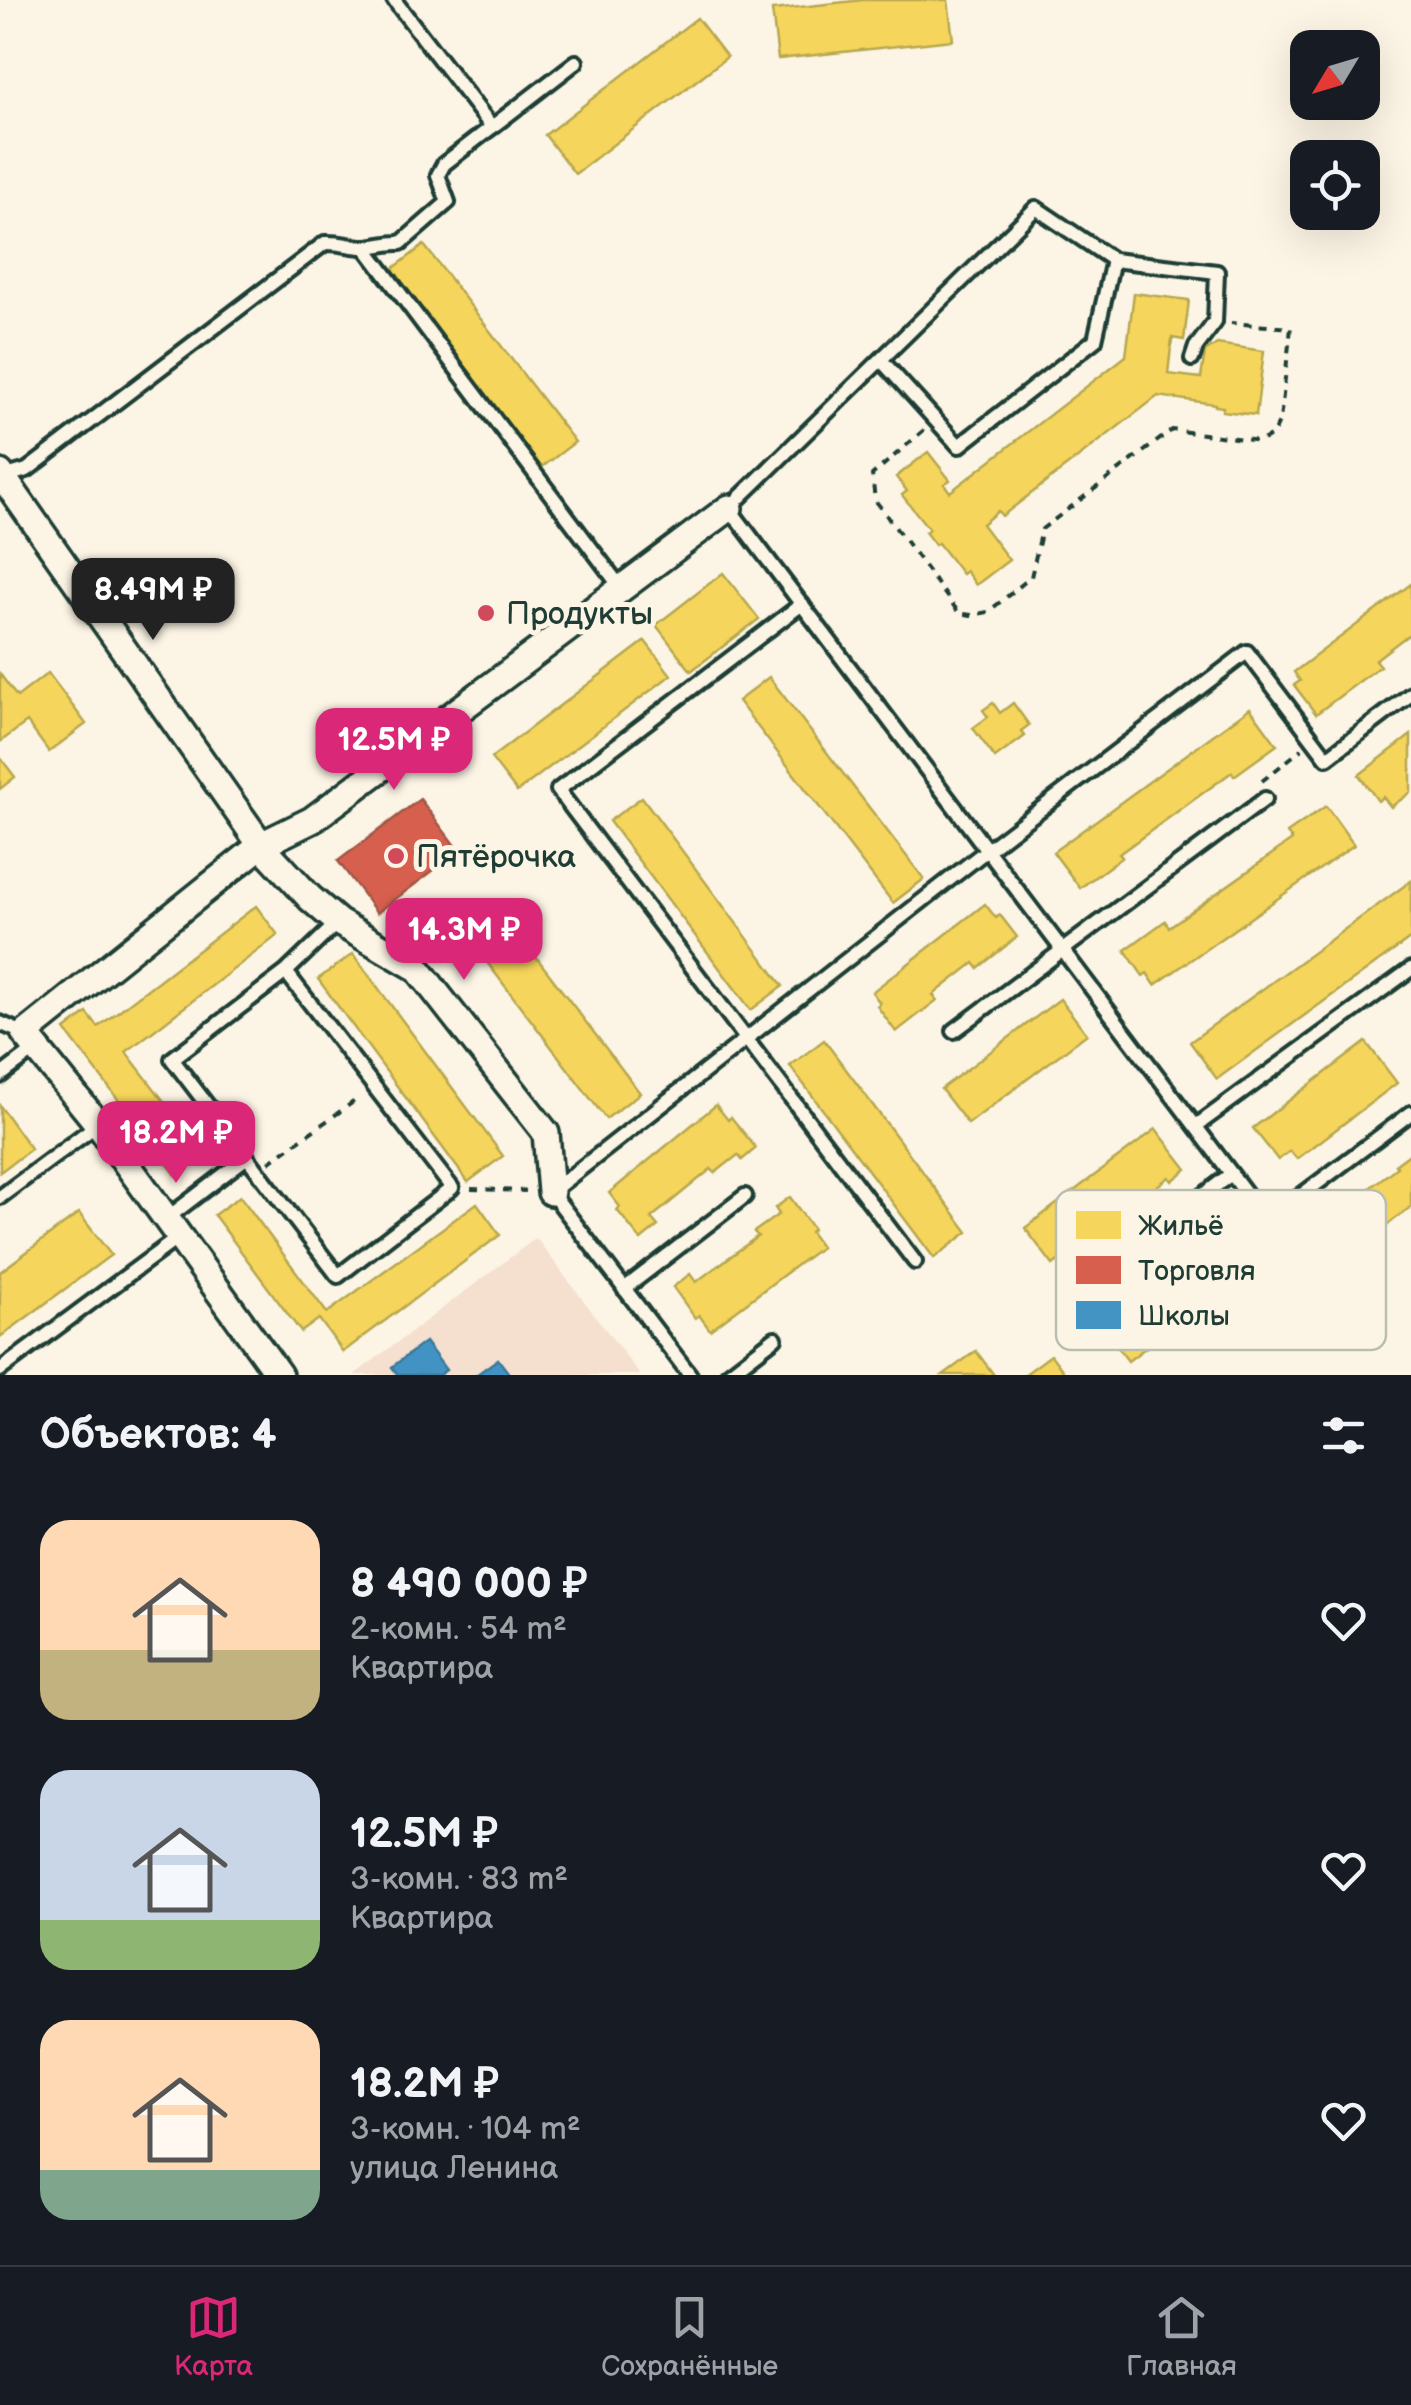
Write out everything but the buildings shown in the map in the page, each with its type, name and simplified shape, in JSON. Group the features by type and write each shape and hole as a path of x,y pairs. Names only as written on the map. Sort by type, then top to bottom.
{"street":[{"path":"1,476 261,845 338,922 416,968 546,1133 551,1192"},
{"path":"279,1375 98,1124 31,1041 261,845 312,820 729,508"}],"lane":[{"path":"394,0 492,128"},
{"path":"1,476 27,470 325,243 343,241 366,247 402,243 448,202 438,175 444,164 576,62"},
{"path":"1192,360 1196,347 1214,322 1217,272 1113,260 1036,208 729,508 1243,1190"},
{"path":"366,247 622,588"},
{"path":"882,361 959,446 1095,340 1113,260"},
{"path":"802,604 558,790 915,1262"},
{"path":"690,1375 551,1192 1247,652 1326,758 1411,694"},
{"path":"954,1031 1265,798"},
{"path":"286,972 452,1188 338,1276 172,1059 286,972 338,922"},
{"path":"1196,1126 1411,969"},
{"path":"0,1023 31,1041 0,1076"},
{"path":"1309,1190 1411,1113"},
{"path":"0,1197 98,1124"},
{"path":"0,1370 173,1228 247,1157"},
{"path":"1210,1190 1231,1174"},
{"path":"624,1289 746,1196"},
{"path":"727,1375 775,1338"}],"path":[{"path":"935,420 872,475 876,500 958,613 988,612 1031,577 1042,529 1172,430 1260,441 1274,435 1280,420 1291,328 1214,322"},
{"path":"1265,798 1260,782 1313,740"},
{"path":"258,1171 374,1087"},
{"path":"452,1188 551,1192"}],"shaded area":[{"path":"536,1238 640,1375 354,1375"}],"place":[{"name":"Продукты","path":"486,613"},
{"name":"Пятёрочка","path":"396,856"}]}
